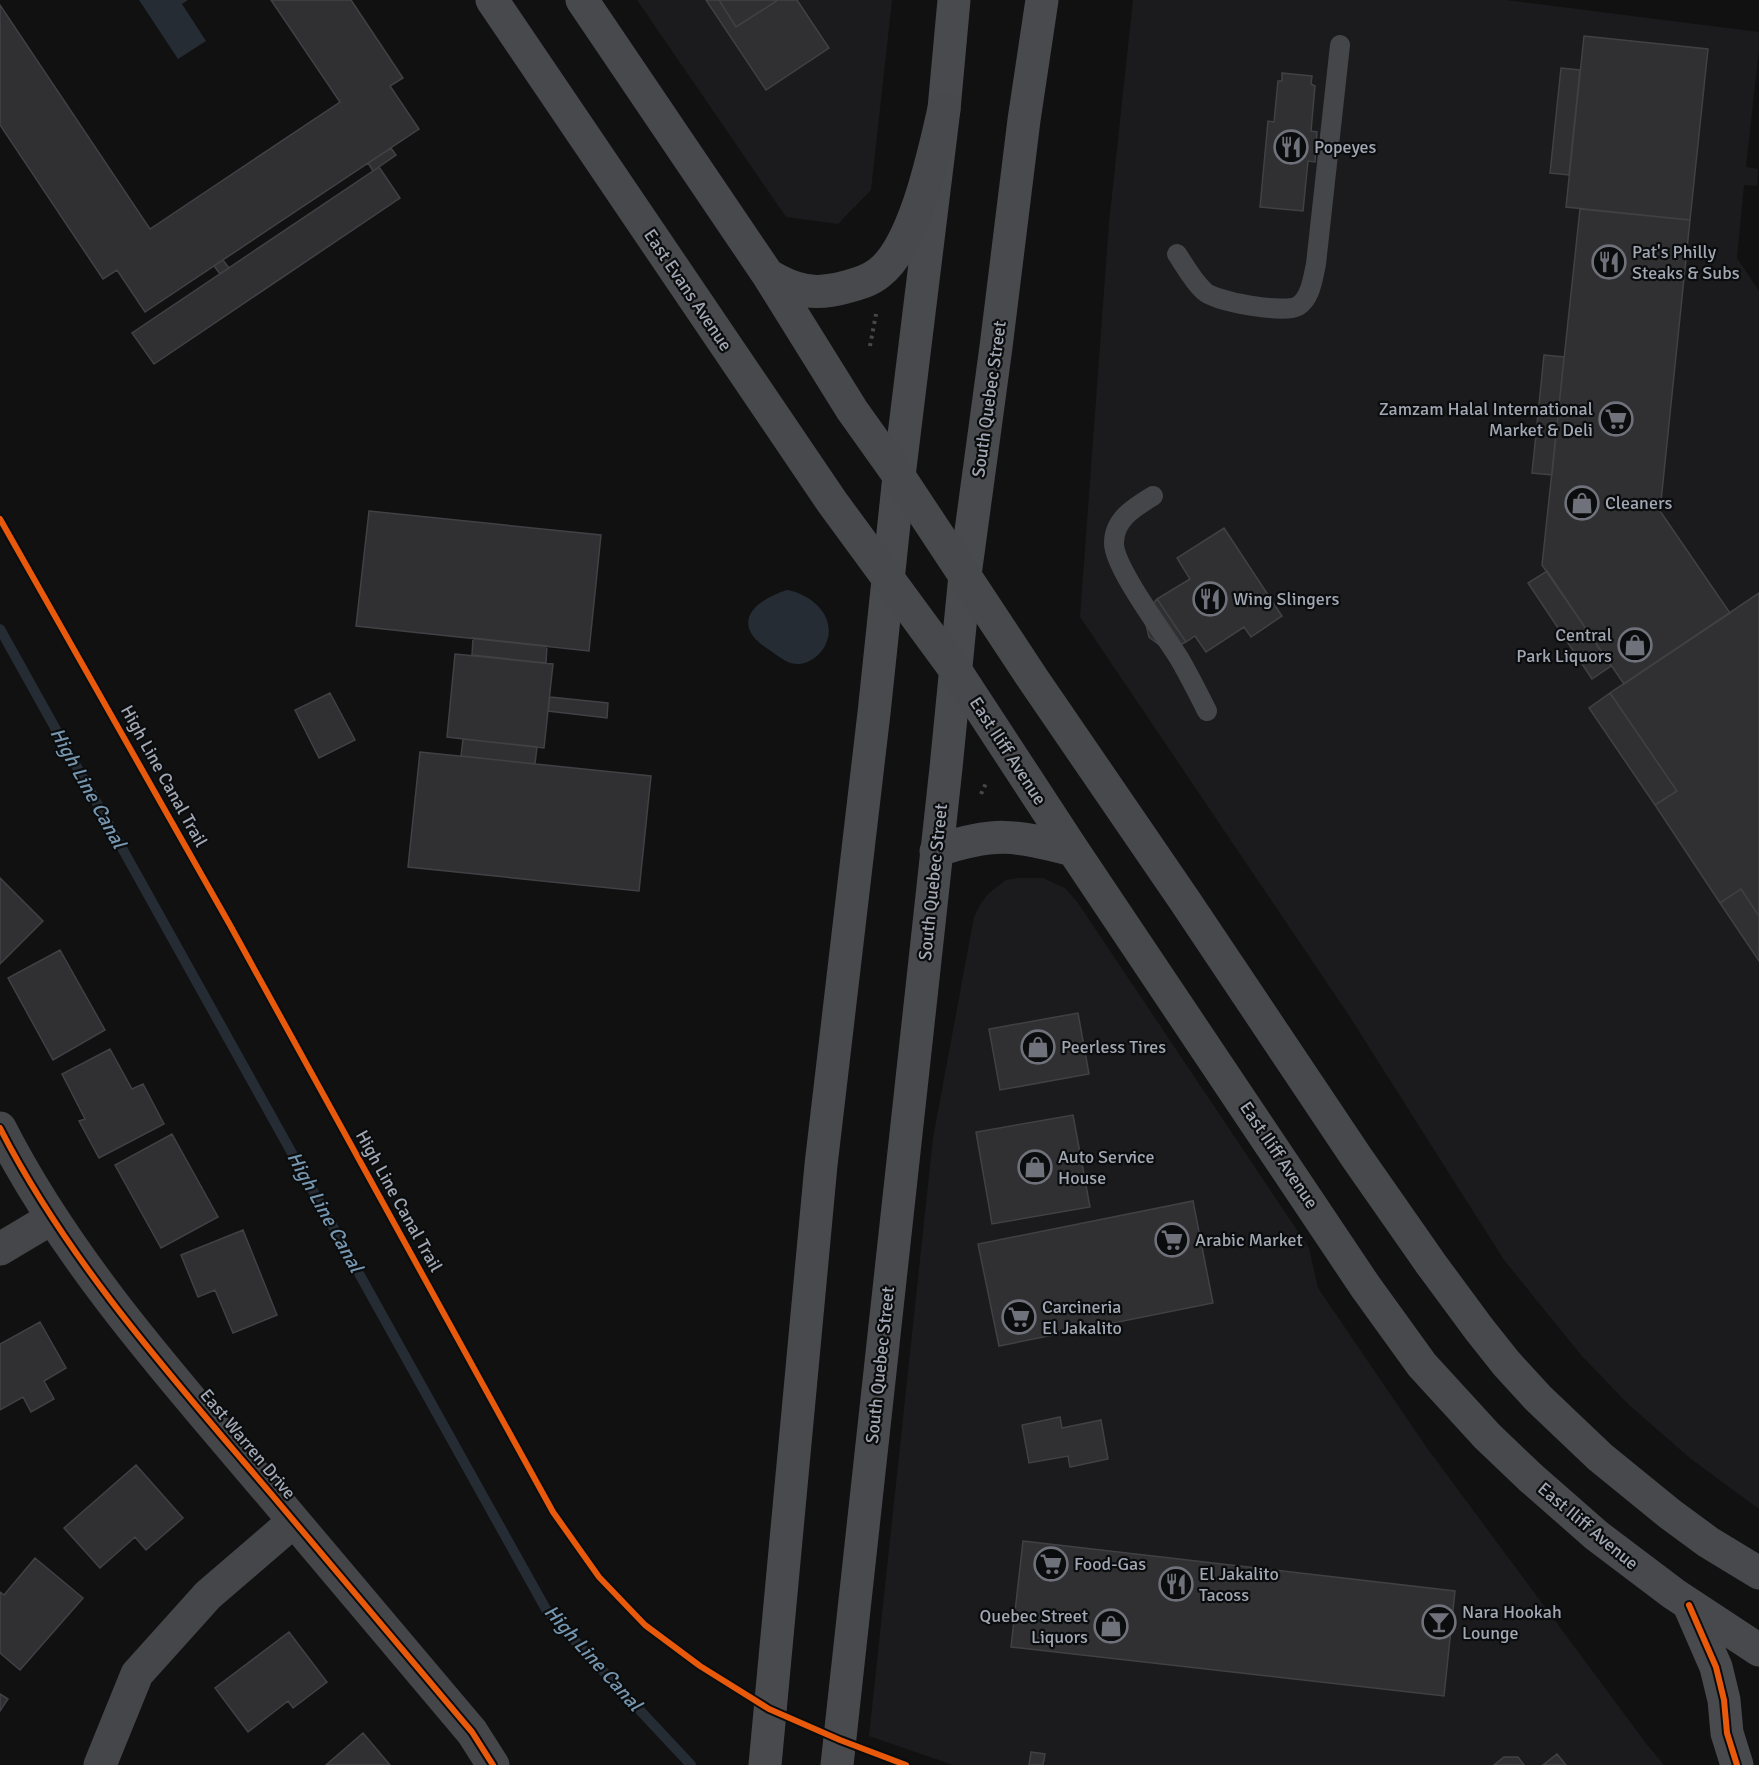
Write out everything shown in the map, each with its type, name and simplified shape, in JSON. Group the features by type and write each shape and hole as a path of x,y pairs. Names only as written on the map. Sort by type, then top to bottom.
{"main road":[{"name":"East Evans Avenue","path":"492,0 747,378 832,502 888,578"},
{"path":"582,0 768,275 852,410 899,476 1033,679 1332,1121 1479,1329 1538,1398 1600,1457 1680,1521 1759,1574"},
{"path":"765,1765 821,1165 874,713 899,476 944,109 954,0"},
{"name":"South Quebec Street","path":"837,1765 965,575 1024,120 1042,0"},
{"path":"768,275 788,287 814,293 838,290 868,281 881,272 901,245 915,212 932,163 944,109"},
{"name":"East Iliff Avenue","path":"888,578 956,671 1365,1286 1422,1365 1480,1428 1558,1502 1633,1564 1689,1605 1759,1650"},
{"path":"936,851 963,842 993,836 1016,837 1073,850"},
{"path":"1689,1605 1716,1667 1724,1700 1727,1733 1737,1765"}],"street":[{"name":"East Warren Drive","path":"0,1128 15,1158 52,1218 144,1345 472,1732 493,1765"},
{"path":"0,1249 52,1218"},
{"path":"100,1765 137,1674 208,1595 294,1521"}],"lane":[{"path":"1177,254 1205,293 1216,298 1289,309 1300,305 1306,297 1316,264 1340,45"},
{"path":"1153,496 1126,514 1119,525 1113,544 1116,555 1179,659 1207,711"}],"path":[{"path":"870,346 876,311"},
{"path":"981,794 987,781"}],"shaded area":[{"path":"139,0 188,0 182,4 206,41 178,59"},
{"path":"637,0 892,0 871,190 838,224 786,217"},
{"path":"1133,0 1506,0 1759,32 1746,167 1758,169 1757,186 1744,185 1737,258 1759,291 1759,1509 1691,1459 1629,1405 1581,1355 1504,1260 1348,1014 1080,617 1109,223"},
{"path":"787,590 805,596 814,602 826,617 828,626 828,636 823,649 814,658 800,664 793,664 780,658 753,636 749,627 748,620 756,606 771,596"},
{"path":"1043,878 1065,888 1078,903 1309,1248 1318,1288 1427,1448 1664,1765 953,1765 869,1736 933,1138 974,917 989,893 1006,880"}],"building":[{"path":"271,0 351,0 403,78 390,86 419,129 145,312 117,270 103,279 0,125 0,5 150,229 340,102"},
{"path":"706,0 797,0 829,48 766,90"},
{"path":"719,0 778,0 736,27"},
{"path":"1584,36 1708,49 1690,220 1566,207"},
{"path":"1561,68 1580,70 1569,175 1550,173"},
{"name":"Popeyes","path":"1282,73 1312,76 1311,84 1315,86 1311,131 1317,132 1315,162 1308,161 1303,211 1260,207 1268,121 1274,122 1278,81 1282,81"},
{"path":"391,148 396,155 373,171 368,163"},
{"path":"379,167 400,198 154,364 132,333"},
{"path":"1580,209 1690,220 1660,511 1730,613 1624,684 1542,565"},
{"path":"223,260 229,268 220,274 214,266"},
{"path":"1544,355 1564,357 1552,475 1532,473"},
{"path":"369,511 601,535 589,651 356,626"},
{"path":"1224,528 1282,616 1251,637 1244,627 1206,652 1195,636 1186,642 1157,599 1190,579 1177,558"},
{"path":"1547,571 1611,666 1592,679 1528,583"},
{"path":"1759,593 1759,916 1741,889 1720,903 1655,805 1677,791 1610,693"},
{"path":"1157,599 1186,642 1178,646 1162,647 1149,637 1145,620"},
{"path":"473,638 547,646 546,663 472,655"},
{"path":"455,654 553,664 544,748 447,737"},
{"path":"330,693 355,740 319,758 295,710"},
{"path":"1610,693 1677,791 1655,805 1589,708"},
{"path":"550,697 608,703 607,718 548,711"},
{"path":"463,739 537,747 535,764 461,756"},
{"path":"420,752 651,776 639,891 408,867"},
{"path":"0,878 43,921 0,964"},
{"path":"1741,889 1759,916 1759,961 1720,903"},
{"path":"60,950 105,1030 53,1060 8,978"},
{"path":"1078,1013 1089,1074 1000,1090 989,1029"},
{"path":"110,1049 132,1089 143,1084 164,1124 99,1158 79,1121 85,1119 62,1074"},
{"path":"1073,1115 1090,1207 992,1224 976,1132"},
{"path":"172,1134 218,1217 161,1248 115,1165"},
{"path":"1193,1201 1213,1303 999,1346 978,1244"},
{"path":"243,1230 277,1315 233,1333 215,1290 198,1297 181,1255"},
{"path":"40,1322 66,1368 44,1381 54,1399 31,1412 23,1397 0,1410 0,1344"},
{"path":"1060,1417 1062,1428 1101,1420 1108,1459 1070,1467 1068,1456 1029,1463 1022,1425"},
{"path":"136,1465 183,1518 146,1550 135,1537 100,1568 64,1528"},
{"path":"1023,1541 1455,1591 1444,1696 1011,1647"},
{"path":"35,1558 83,1598 20,1670 0,1653 0,1592 4,1595"},
{"path":"289,1632 327,1682 293,1708 288,1701 248,1732 215,1688"},
{"path":"0,1694 8,1699 0,1711"},
{"path":"363,1733 390,1765 326,1765"},
{"path":"1031,1752 1045,1754 1043,1765 1029,1765"},
{"path":"1557,1754 1566,1765 1543,1765"},
{"path":"1504,1757 1518,1757 1524,1765 1494,1765"}],"waterway":[{"name":"High Line Canal","path":"0,629 547,1611 691,1765"}],"cycle path":[{"name":"High Line Canal Trail","path":"0,519 230,925 553,1512 599,1577 645,1625 700,1666 769,1709 840,1740 906,1765"},
{"path":"0,1128 52,1217 112,1302 177,1383 472,1732 493,1765"},
{"path":"1689,1605 1716,1667 1724,1700 1727,1733 1737,1765"}],"place":[{"name":"Popeyes","path":"1291,147"},
{"name":"Pat's Philly Steaks & Subs","path":"1609,262"},
{"name":"Zamzam Halal International Market & Deli","path":"1616,419"},
{"name":"Cleaners","path":"1582,503"},
{"name":"Wing Slingers","path":"1210,599"},
{"name":"Central Park Liquors","path":"1635,645"},
{"name":"Peerless Tires","path":"1038,1047"},
{"name":"Auto Service House","path":"1035,1167"},
{"name":"Arabic Market","path":"1172,1240"},
{"name":"Carcineria El Jakalito","path":"1019,1317"},
{"name":"Food-Gas","path":"1051,1564"},
{"name":"El Jakalito Tacoss","path":"1176,1584"},
{"name":"Nara Hookah Lounge","path":"1439,1622"},
{"name":"Quebec Street Liquors","path":"1111,1626"}]}
